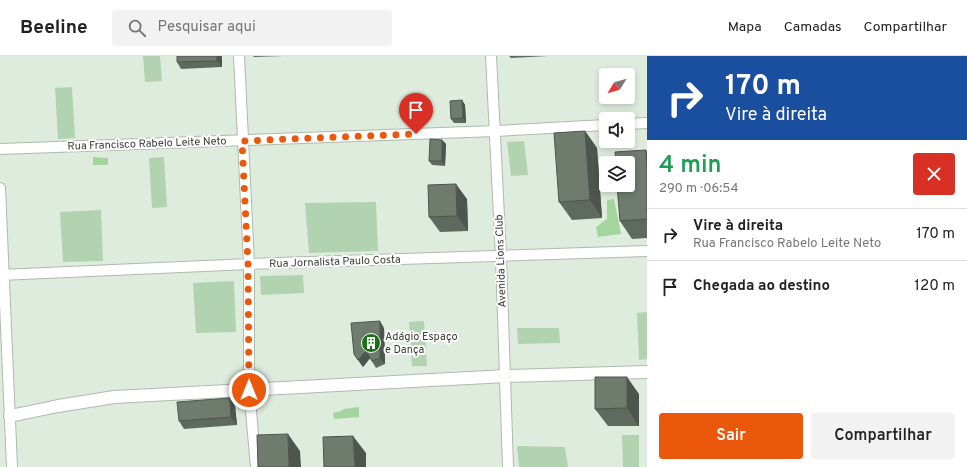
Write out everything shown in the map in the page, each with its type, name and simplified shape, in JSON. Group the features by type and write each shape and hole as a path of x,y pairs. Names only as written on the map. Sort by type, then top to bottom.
{"street":[{"path":"239,56 248,264 249,390 256,467"},
{"name":"Avenida Lions Club","path":"491,56 496,131 506,376 508,467"},
{"path":"635,124 647,123"},
{"name":"Rua Francisco Rabelo Leite Neto","path":"0,149 496,131 599,125"},
{"path":"0,188 5,417 12,467"},
{"name":"Rua Jornalista Paulo Costa","path":"1,275 248,264 647,252"},
{"path":"5,417 58,406 114,397 506,376 647,372"}],"shaded area":[{"path":"143,56 160,56 162,81 145,82"},
{"path":"72,87 75,138 58,139 55,88"},
{"path":"524,141 528,175 511,176 507,142"},
{"path":"93,157 108,158 108,165 93,165"},
{"path":"164,157 167,207 152,208 149,158"},
{"path":"614,199 621,234 598,237 596,227 607,219 607,200"},
{"path":"376,202 378,251 309,253 305,203"},
{"path":"101,210 103,261 63,262 60,212"},
{"path":"303,275 304,293 261,295 260,276"},
{"path":"234,281 236,332 196,333 193,283"},
{"path":"647,312 647,359 639,360 637,313"},
{"path":"424,321 427,366 412,366 409,322"},
{"path":"517,328 559,328 560,343 518,344"},
{"path":"359,407 359,417 334,419 333,413 344,409"},
{"path":"622,435 639,435 639,467 623,467"},
{"path":"517,446 565,447 568,467 519,467"}],"building":[{"path":"177,56 217,56 217,61 177,62"},
{"path":"462,100 463,118 451,119 450,101"},
{"path":"585,131 590,200 559,202 554,133"},
{"path":"430,139 442,140 442,161 429,161"},
{"path":"646,150 647,219 620,221 618,192 635,192 635,156 615,156 615,152"},
{"path":"456,184 457,216 429,217 428,185"},
{"name":"Adágio Espaço e Dança","path":"380,321 380,358 372,361 366,351 358,360 354,354 351,323"},
{"path":"595,377 627,377 627,408 595,409"},
{"path":"230,398 231,417 179,421 177,402"},
{"path":"288,434 289,467 258,467 257,435"},
{"path":"353,436 355,467 324,467 323,437"}],"place":[{"name":"Adágio Espaço e Dança","path":"371,343"}],"route":[{"path":"249,390 248,264 242,141 416,134"}]}
